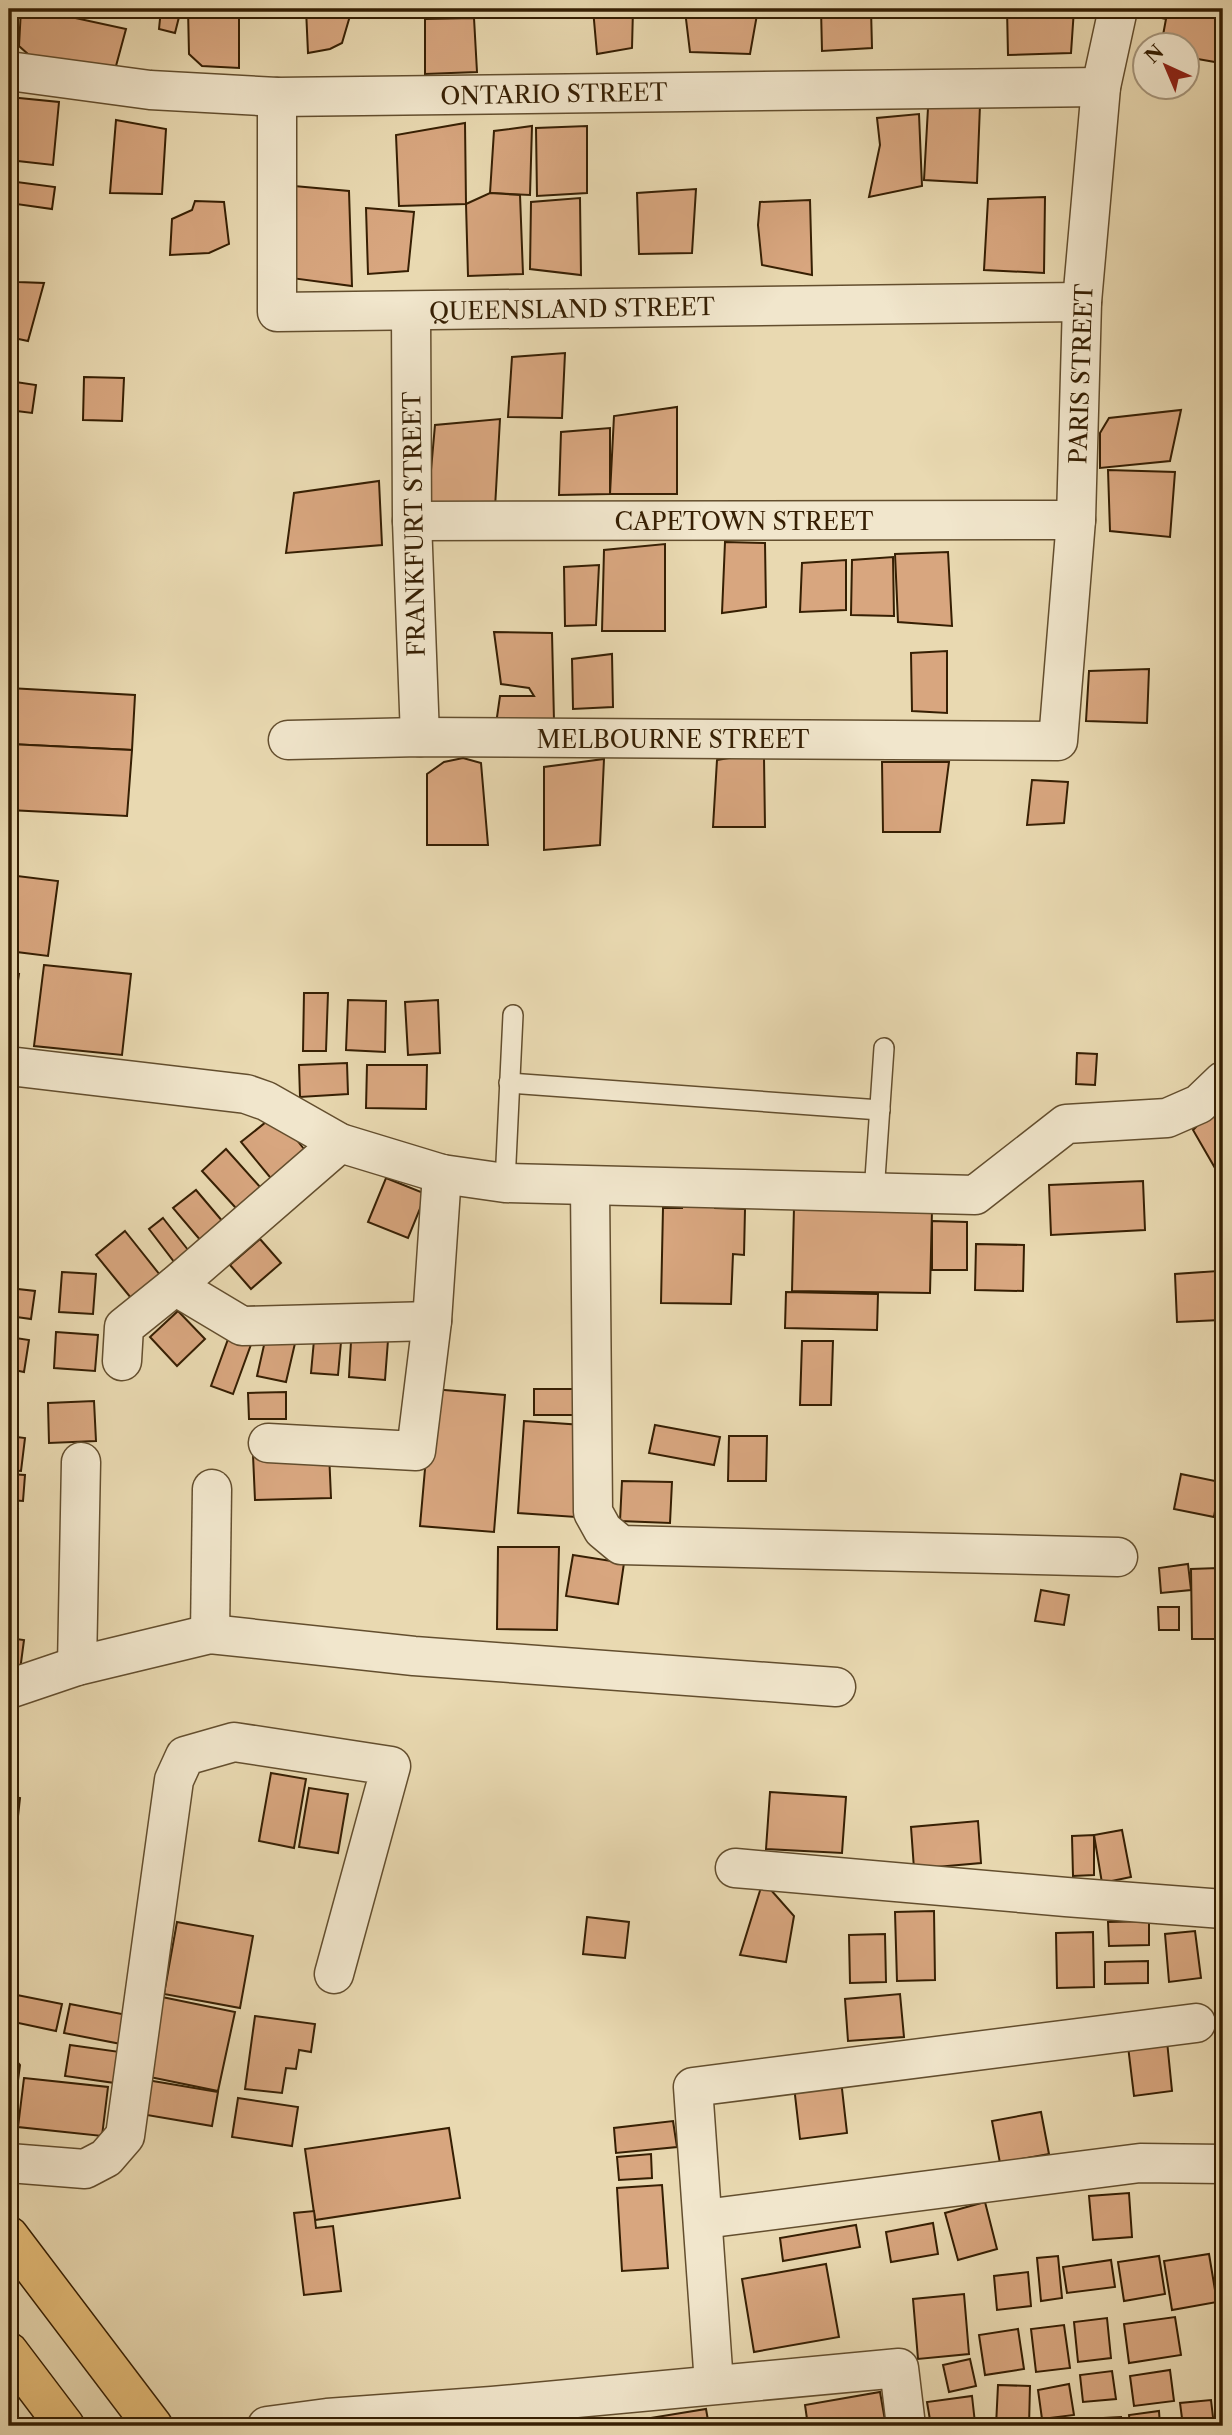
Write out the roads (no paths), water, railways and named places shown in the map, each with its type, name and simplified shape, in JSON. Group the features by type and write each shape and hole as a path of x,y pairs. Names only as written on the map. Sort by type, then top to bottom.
{"main road":[{"path":"9,2236 153,2426"},
{"path":"9,2352 65,2426"}],"street":[{"name":"PARIS STREET","path":"1058,741 1076,520 1082,302 1101,87 1118,9"},
{"name":"ONTARIO STREET","path":"9,71 150,90 277,97 1101,87"},
{"name":"QUEENSLAND STREET","path":"277,97 277,312 1082,302"},
{"name":"FRANKFURT STREET","path":"411,312 412,522 419,737"},
{"name":"CAPETOWN STREET","path":"412,522 1076,520"},
{"name":"MELBOURNE STREET","path":"288,740 419,737 1058,741"},
{"path":"9,1066 246,1094 266,1101 340,1143 442,1174 505,1184 975,1195 1066,1124 1167,1118 1199,1104 1223,1081"},
{"path":"122,1361 124,1327 340,1143"},
{"path":"268,1443 416,1451 432,1321 442,1174"},
{"path":"590,1186 593,1512 603,1530 621,1545 1118,1557"},
{"path":"175,1286 243,1326 432,1321"},
{"path":"77,1666 81,1462"},
{"path":"210,1634 212,1489"},
{"path":"9,1689 77,1666 210,1634 414,1656 836,1687"},
{"path":"9,2163 85,2169 106,2158 125,2136 174,1780 185,1756 234,1742 391,1766 334,1974"},
{"path":"735,1868 1223,1909"},
{"path":"714,2384 694,2087 1196,2023"},
{"path":"704,2219 1140,2163 1223,2164"},
{"path":"267,2426 327,2417 500,2416 714,2384 900,2368 906,2426"}],"lane":[{"path":"505,1184 513,1015"},
{"path":"874,1193 884,1048"},
{"path":"509,1083 880,1110"}]}
